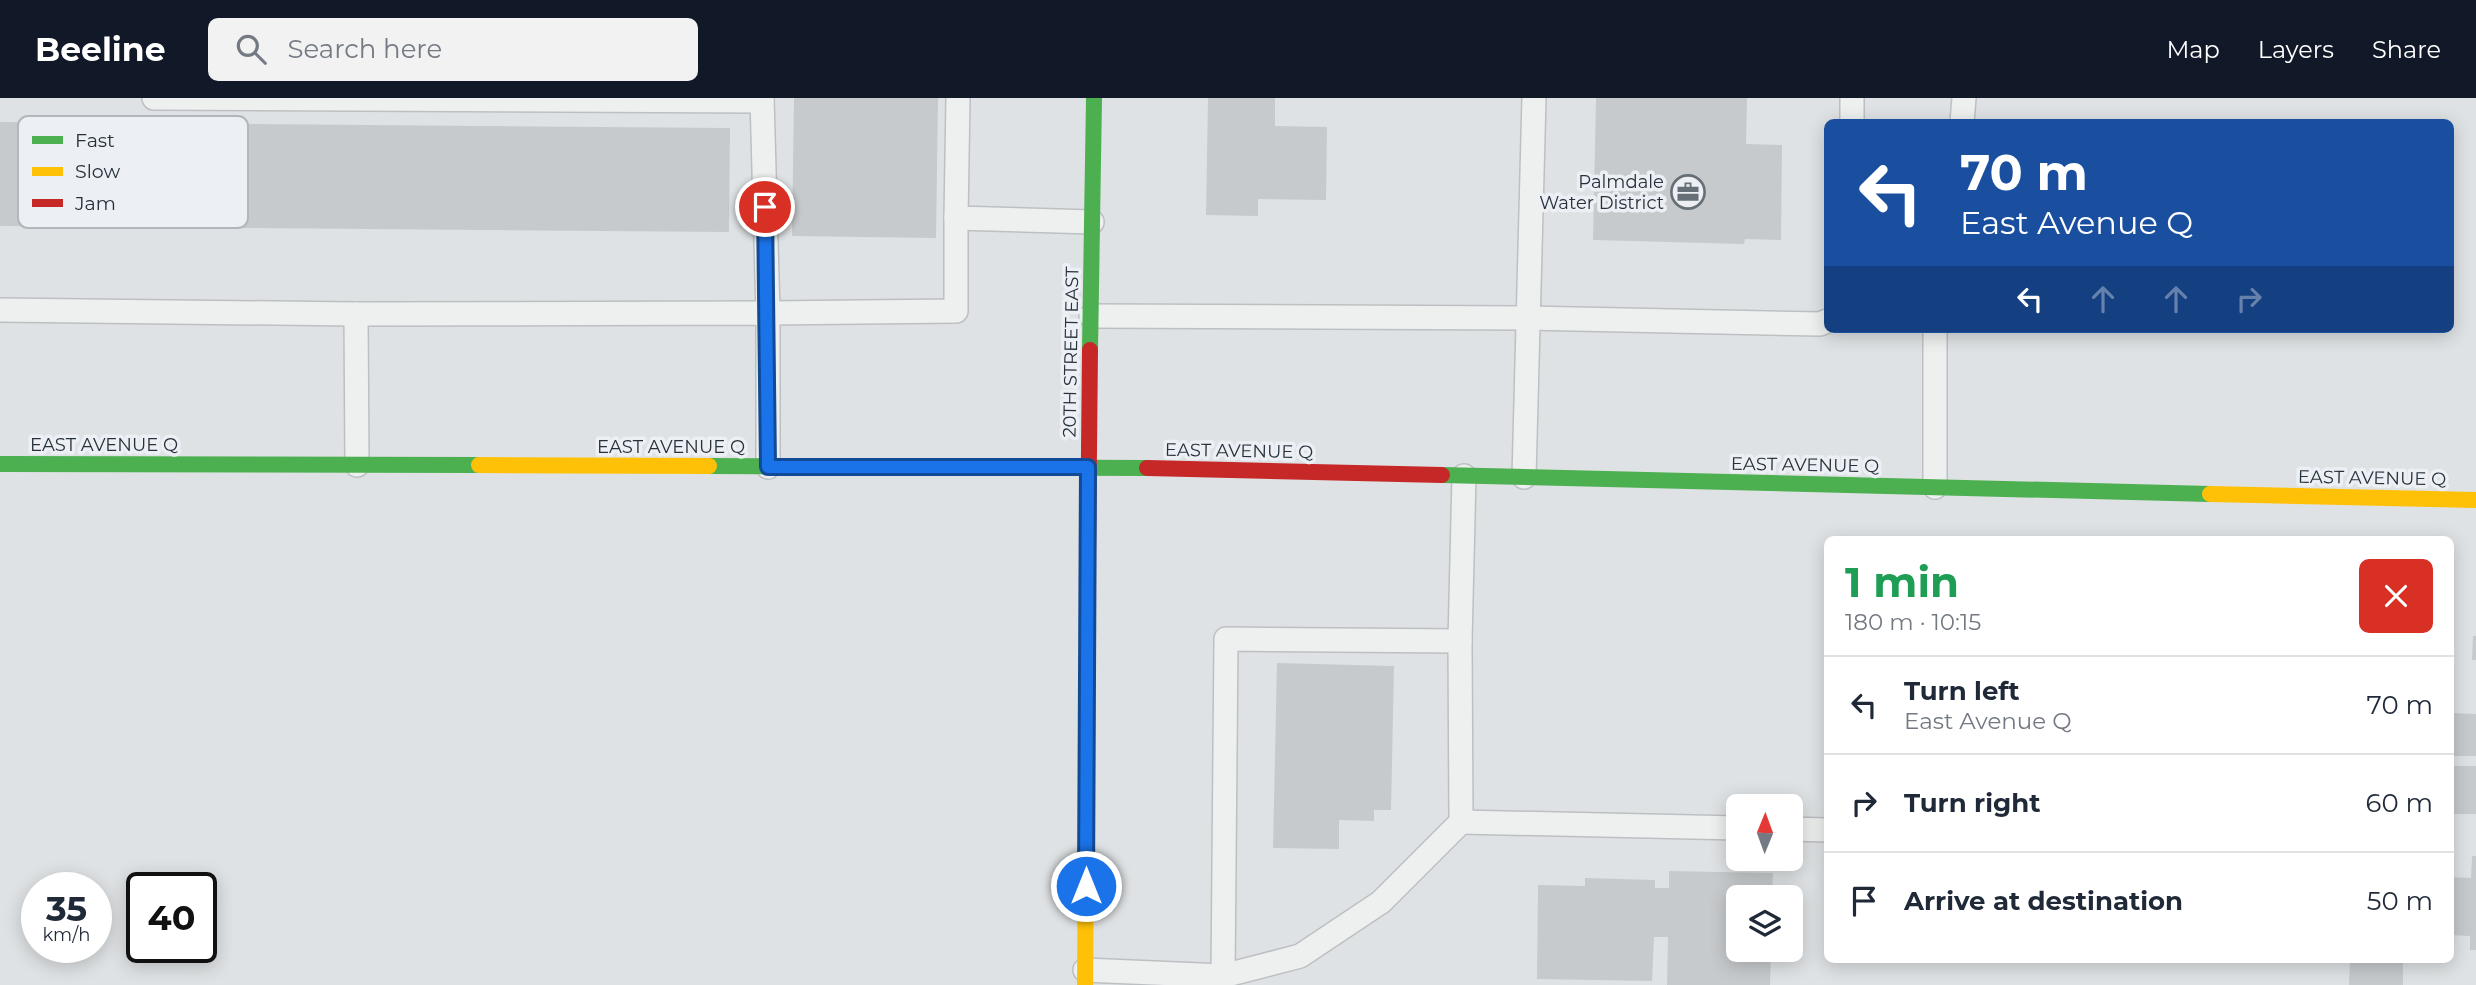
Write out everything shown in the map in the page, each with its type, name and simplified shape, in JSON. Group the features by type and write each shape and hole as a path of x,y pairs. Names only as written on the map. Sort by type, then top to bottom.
{"main road":[{"name":"20TH STREET EAST","path":"1085,978 1088,467 1094,98"},
{"name":"EAST AVENUE Q","path":"0,464 1088,467 2476,500"}],"lane":[{"path":"153,98 762,99 768,313 768,467"},
{"path":"0,310 356,314 956,311 958,98"},
{"path":"1524,477 1534,98"},
{"path":"1852,98 1852,119"},
{"path":"1962,119 1964,98"},
{"path":"956,218 1092,222"},
{"path":"356,314 357,465"},
{"path":"1091,316 1824,322"},
{"path":"1935,333 1935,487"},
{"path":"1085,978 1223,976 1300,956 1381,902 1461,822 1460,641 1464,476"},
{"path":"1223,976 1226,639 1460,641"},
{"path":"1461,822 1726,828"},
{"path":"1803,830 1824,830"}],"building":[{"path":"794,98 938,98 936,238 792,236"},
{"path":"1208,98 1275,98 1275,126 1327,127 1326,200 1258,199 1258,216 1206,215"},
{"name":"Palmdale Water District","path":"1596,98 1747,98 1746,144 1782,145 1781,240 1745,239 1744,244 1593,240"},
{"path":"0,122 18,122 18,226 0,226"},
{"path":"248,124 730,128 729,232 243,228 248,228"},
{"path":"2473,636 2476,636 2476,660 2472,660"},
{"path":"1277,663 1394,666 1391,810 1374,810 1374,821 1339,820 1339,849 1273,848"},
{"path":"2454,713 2476,714 2476,756 2454,756"},
{"path":"2454,766 2476,766 2476,814 2454,814"},
{"path":"2472,856 2476,856 2476,950 2470,950 2470,936 2454,935 2454,877 2471,878"},
{"path":"1669,871 1773,873 1773,885 1726,885 1726,962 1771,962 1770,985 1667,985 1668,937 1654,937 1652,981 1537,979 1538,885 1585,886 1585,878 1655,880 1655,888 1669,888"},
{"path":"2350,963 2403,963 2403,985 2349,985"}],"traffic: fast":[{"path":"1090,350 1094,98"},
{"path":"0,464 479,465"},
{"path":"709,466 1147,468"},
{"path":"1442,475 2210,494"}],"traffic: slow":[{"path":"479,465 709,466"},
{"path":"2210,494 2476,500"},
{"path":"1085,985 1087,650"}],"traffic: jam":[{"path":"1087,650 1090,350"},
{"path":"1147,468 1442,475"}],"place":[{"name":"Palmdale Water District","path":"1688,192"}],"route":[{"path":"765,207 768,467 1088,467 1086,886"}]}
